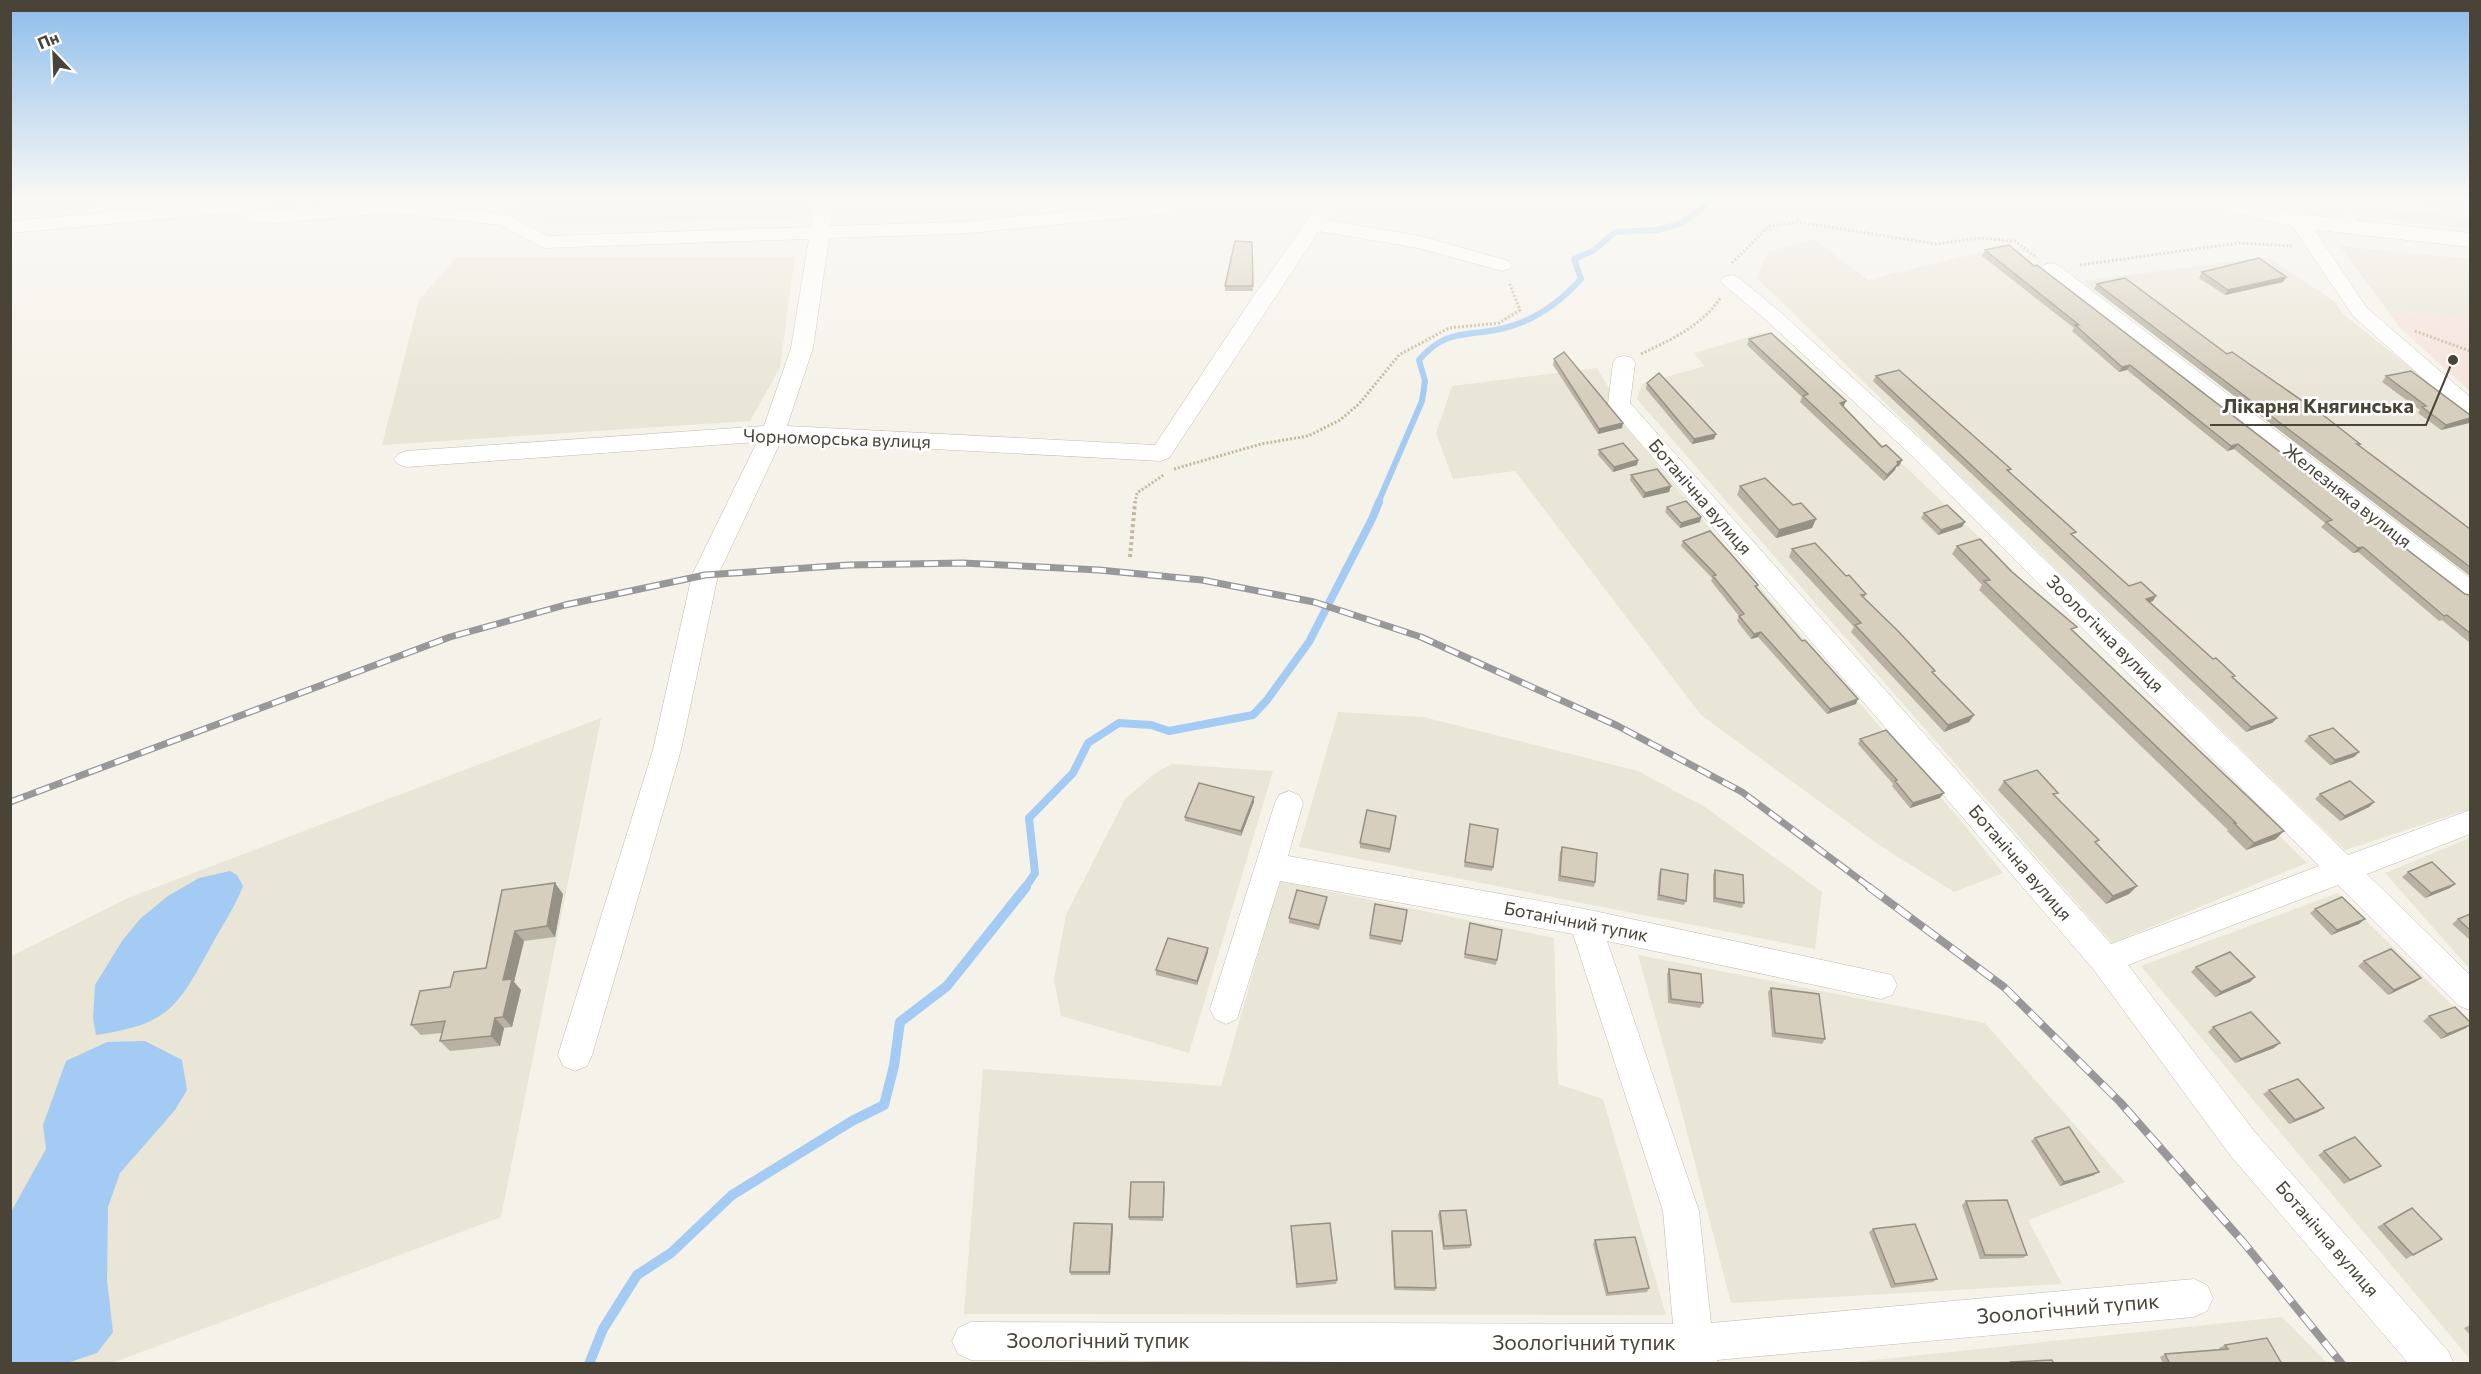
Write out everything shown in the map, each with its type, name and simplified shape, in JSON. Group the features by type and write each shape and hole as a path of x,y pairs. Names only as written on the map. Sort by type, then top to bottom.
{"street":[{"path":"575,1054 667,750 705,575 773,433 802,348 814,262"},
{"name":"Чорноморська вулиця","path":"406,459 773,433 1161,453 1289,262"},
{"path":"1492,262 1502,265"},
{"path":"2326,262 2360,312 2470,408"},
{"name":"Железняка вулиця","path":"2051,269 2470,591"},
{"name":"Зоологічна вулиця","path":"1731,280 1919,450 2470,996"},
{"name":"Ботанічна вулиця","path":"1624,363 1619,404 2105,960 2242,1143 2435,1364"},
{"path":"1226,1009 1289,803"},
{"path":"2105,960 2470,822"},
{"name":"Ботанічний тупик","path":"1270,866 1585,922 1881,985"},
{"path":"1585,922 1681,1211 1697,1353"},
{"name":"Зоологічний тупик","path":"971,1341 1697,1353 2194,1298"}],"path":[{"path":"1624,363 1685,333 1716,307 1731,280 1733,262"},
{"path":"2042,262 2051,269 2101,262"},
{"path":"1130,557 1137,494 1169,471 1261,444 1308,436 1340,420 1359,404 1399,355 1449,328 1499,323 1520,310 1502,265"}],"shaded area":[{"path":"452,262 794,262 780,367 750,421 382,445 419,300"},
{"path":"1764,262 1844,262 1868,280 1940,262 2025,262 2470,605 2470,809 2345,850 1757,278"},
{"path":"2229,262 2276,262 2334,301 2343,314 2456,404 2457,409 2470,419 2470,575 2083,281"},
{"path":"2352,262 2470,262 2470,318 2387,310"},
{"path":"2387,310 2470,318 2470,391 2401,329"},
{"path":"1765,332 1983,541 2307,863 2112,943 1637,399 1642,384 1705,366 1694,353"},
{"path":"1597,368 1611,392 1611,409 2003,873 1954,892 1882,847 1701,715 1515,471 1453,479 1436,433 1452,386"},
{"path":"1338,712 1423,717 1638,771 1705,807 1822,892 1815,949 1299,847"},
{"path":"601,718 501,1217 112,1363 11,1364 11,956 128,898"},
{"path":"1172,764 1273,771 1189,1053 1061,1016 1054,979 1066,915 1125,799 1154,774"},
{"path":"2470,838 2470,969 2385,873"},
{"path":"1279,881 1554,938 1558,1084 1603,1099 1666,1315 964,1314 983,1069 1221,1086"},
{"path":"2338,893 2470,1023 2470,1359 2141,966"},
{"path":"1638,955 1985,1023 2125,1182 2028,1220 2062,1284 1731,1303 1680,1105"},
{"path":"2282,1317 2327,1363 1836,1364"}],"water":[{"path":"230,871 237,875 243,886 230,913 182,995 158,1017 122,1030 96,1035 93,1018 95,985 122,941 140,919 168,896 199,878"},
{"path":"145,1041 182,1060 187,1090 175,1110 120,1173 108,1207 107,1280 113,1332 97,1353 67,1363 11,1362 11,1212 46,1149 43,1125 66,1061 107,1042"}],"building":[{"path":"1230,262 1252,262 1253,286 1225,286"},
{"path":"2000,262 2029,262 2034,266 2037,265 2465,594 2470,595 2470,633 2447,615 2444,616 2363,547 2358,548 2326,522 2332,520 2238,444 2231,446 2130,365 2122,367 2075,325 2079,325"},
{"path":"2242,262 2265,262 2286,277 2228,290 2202,272"},
{"path":"2125,278 2227,354 2232,352 2327,418 2360,444 2357,444 2470,529 2470,567 2097,284"},
{"path":"1771,333 1846,401 1840,403 1882,447 1886,445 1902,460 1897,462 1898,464 1887,475 1803,396 1808,394 1749,339"},
{"path":"1564,352 1623,423 1599,429 1554,359"},
{"path":"1899,370 2011,469 2007,470 2076,532 2071,534 2129,586 2141,582 2156,596 2146,599 2213,659 2216,658 2235,676 2232,677 2277,718 2251,727 1876,376"},
{"path":"2411,371 2470,415 2470,418 2446,425 2422,407 2426,406 2386,376"},
{"path":"1659,373 1716,434 1694,439 1647,383"},
{"path":"1623,443 1638,460 1614,467 1599,450"},
{"path":"1657,469 1671,486 1645,493 1631,475"},
{"path":"1765,478 1793,505 1801,503 1816,519 1779,530 1740,486"},
{"path":"1686,501 1701,517 1681,523 1667,507"},
{"path":"1947,505 1965,522 1941,530 1924,513"},
{"path":"1710,531 1758,585 1755,586 1802,641 1805,640 1858,699 1830,709 1761,632 1754,634 1739,616 1744,614 1713,576 1716,575 1683,541"},
{"path":"1980,539 2012,572 2077,627 2071,629 2284,831 2254,843 2234,823 2236,823 1984,581 1990,580 1957,546"},
{"path":"1815,543 1846,576 1849,575 1866,594 1861,595 1899,632 1935,671 1932,672 1974,715 1948,725 1855,625 1861,623 1792,549"},
{"path":"2333,728 2359,752 2335,760 2309,736"},
{"path":"1886,730 1944,793 1913,803 1895,781 1897,780 1860,739"},
{"path":"2037,770 2058,793 2053,794 2099,840 2095,842 2137,886 2113,896 2004,781"},
{"path":"2350,781 2374,802 2345,816 2320,794"},
{"path":"1199,783 1254,797 1241,831 1185,817"},
{"path":"1367,810 1396,816 1390,849 1360,843"},
{"path":"1470,824 1498,829 1493,867 1465,862"},
{"path":"1562,847 1597,853 1595,882 1560,876"},
{"path":"2432,862 2455,884 2431,893 2408,872"},
{"path":"1661,869 1688,874 1686,901 1659,895"},
{"path":"1715,870 1743,875 1744,903 1715,898"},
{"path":"555,883 547,926 515,931 503,980 512,979 503,1017 495,1018 491,1036 440,1041 445,1021 411,1025 420,991 450,987 454,972 486,968 502,890"},
{"path":"1297,890 1327,897 1319,925 1289,918"},
{"path":"2342,897 2365,919 2337,930 2315,909"},
{"path":"1375,904 1407,910 1402,941 1370,935"},
{"path":"2470,914 2470,930 2458,919"},
{"path":"1470,923 1502,930 1497,960 1465,954"},
{"path":"1168,938 1208,948 1197,981 1156,970"},
{"path":"2391,949 2421,978 2394,990 2364,961"},
{"path":"2230,952 2255,977 2221,992 2196,967"},
{"path":"1669,969 1701,974 1703,1003 1671,999"},
{"path":"1771,988 1819,994 1825,1039 1775,1033"},
{"path":"2455,1007 2470,1022 2470,1025 2447,1034 2429,1016"},
{"path":"2251,1012 2280,1043 2241,1059 2213,1027"},
{"path":"2298,1079 2324,1108 2295,1120 2269,1090"},
{"path":"2069,1127 2099,1172 2064,1182 2035,1138"},
{"path":"2355,1137 2381,1166 2350,1180 2324,1151"},
{"path":"1131,1182 1164,1182 1163,1217 1129,1217"},
{"path":"2007,1200 2027,1255 1985,1255 1966,1201"},
{"path":"2412,1208 2442,1239 2413,1255 2384,1224"},
{"path":"1466,1210 1471,1245 1444,1246 1440,1211"},
{"path":"1074,1223 1112,1224 1109,1272 1070,1272"},
{"path":"1330,1223 1337,1280 1297,1284 1291,1226"},
{"path":"1915,1224 1937,1279 1895,1284 1873,1229"},
{"path":"1392,1231 1432,1231 1436,1288 1395,1287"},
{"path":"1635,1237 1649,1288 1608,1293 1595,1240"},
{"path":"2267,1338 2282,1364 2170,1364 2165,1354 2228,1349 2225,1345"},
{"path":"2052,1360 2054,1364 2012,1364 2011,1362"}],"waterway":[{"path":"1378,503 1422,401 1425,381 1419,360 1430,349 1450,338 1508,327 1539,314 1557,302 1581,279 1575,262"},
{"path":"1025,888 1035,873 1029,818 1073,773 1088,743 1119,723 1151,725 1169,731 1253,715 1267,700 1309,642 1379,502"},
{"path":"589,1364 603,1329 637,1275 671,1253 732,1195 852,1121 884,1105 894,1066 900,1022 947,986 1026,887"}],"railway":[{"path":"10,802 450,637 565,605 705,575 849,565 963,563 1099,570 1202,580 1314,602 1421,637 1618,726 1742,792 1871,888"},
{"path":"1869,887 2004,987 2120,1102 2244,1243 2342,1364"}],"place":[{"name":"Лікарня Княгинська","path":"2453,360"}]}
